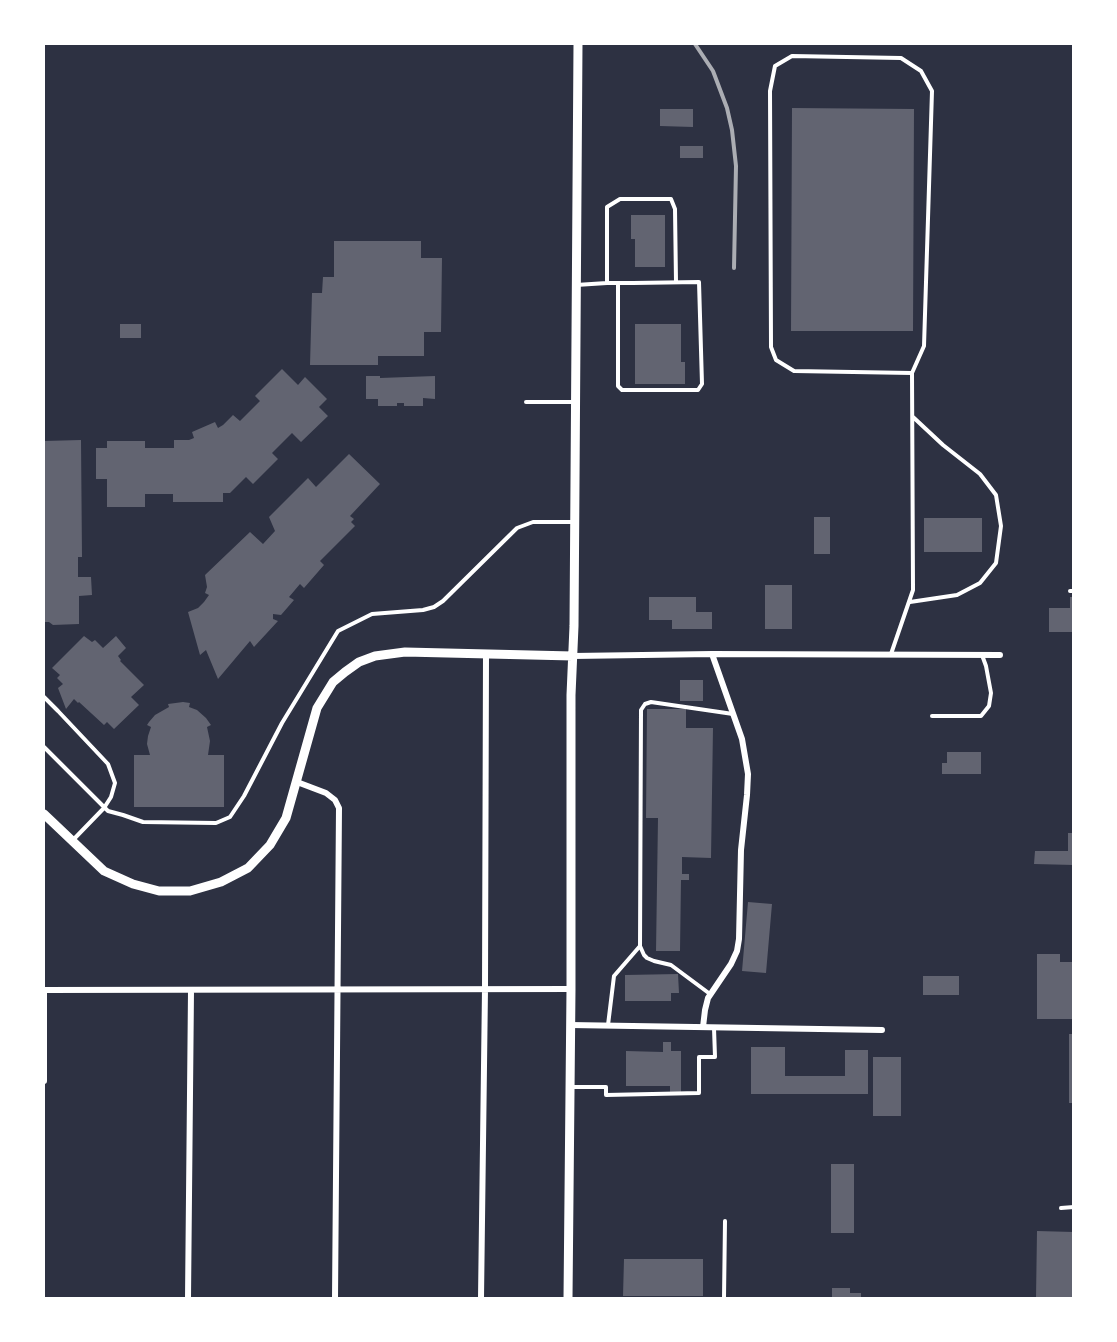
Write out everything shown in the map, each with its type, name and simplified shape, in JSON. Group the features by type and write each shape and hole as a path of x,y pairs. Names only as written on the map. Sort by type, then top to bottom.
{"street":[{"path":"568,1299 578,44"},
{"path":"44,814 104,871 133,884 159,891 190,891 221,882 248,868 270,845 286,818 317,708 333,682 359,662 390,654 405,652 573,656 1000,655"},
{"path":"481,1299 486,654"},
{"path":"702,1027 706,1003 731,964 740,939 741,850 748,774 742,739 712,654"},
{"path":"297,782 326,793 335,800 339,808 335,1299"},
{"path":"44,1081 44,990 571,989"},
{"path":"188,1299 191,991"},
{"path":"570,1025 882,1030"}],"lane":[{"path":"891,654 913,590 912,373 924,346 932,91 921,70 901,58 792,56 775,66 770,91 771,347 776,360 794,371 912,373"},
{"path":"607,284 607,207 620,199 671,200 675,209 676,282"},
{"path":"576,285 618,283 699,282 702,384 698,390 622,390 618,386 618,283"},
{"path":"526,402 575,402"},
{"path":"910,602 957,595 980,583 996,563 1000,526 996,495 980,474 943,445 912,416"},
{"path":"44,747 108,811 143,822 216,824 230,817 244,796 282,723 338,631 372,614 434,607 443,601 517,528 532,522 574,522"},
{"path":"932,716 981,716 989,706 991,693 982,655"},
{"path":"44,698 108,764 115,783 111,797 104,808 72,842"},
{"path":"710,994 671,965 647,958 640,946 642,706 647,702 659,702 733,714"},
{"path":"608,1025 614,976 640,946"},
{"path":"570,1087 606,1087 606,1095 699,1093 699,1058 715,1058 714,1028"},
{"path":"1061,1208 1074,1208"},
{"path":"724,1299 725,1221"}],"building":[{"path":"792,108 914,109 913,331 791,331"},
{"path":"660,109 693,109 693,127 660,126"},
{"path":"680,146 703,146 703,158 680,158"},
{"path":"631,215 665,215 665,267 635,267 635,239 631,239"},
{"path":"334,241 421,241 421,258 442,258 441,332 424,332 424,356 378,356 378,365 310,365 312,293 322,293 323,277 334,277"},
{"path":"120,324 141,324 141,338 120,338"},
{"path":"635,324 681,324 681,362 685,362 685,384 635,384"},
{"path":"282,369 298,385 305,377 327,399 319,407 328,416 301,442 292,433 272,453 278,459 253,484 246,477 230,493 223,493 223,502 173,502 173,494 145,494 145,507 107,507 107,479 96,479 96,448 107,448 107,441 145,441 145,448 174,448 174,440 194,438 192,432 215,422 218,428 233,415 240,421 260,401 255,396"},
{"path":"366,376 380,376 380,378 435,376 435,399 423,398 423,406 404,406 404,403 397,403 397,406 378,406 378,399 366,399"},
{"path":"81,440 82,557 78,557 78,577 91,577 92,595 79,596 79,624 53,625 44,622 44,441"},
{"path":"349,454 380,484 350,516 354,519 351,522 355,526 320,561 324,565 304,588 300,584 289,597 294,600 281,615 273,614 273,619 278,621 254,647 250,641 218,679 206,650 200,655 188,612 198,608 209,595 205,593 207,587 205,575 250,532 263,544 275,531 269,517 308,478 316,487"},
{"path":"814,517 830,517 830,554 814,554"},
{"path":"924,518 982,518 982,552 924,552"},
{"path":"765,585 792,585 792,629 765,629"},
{"path":"649,597 696,597 696,612 712,612 712,629 672,629 672,620 649,620"},
{"path":"1070,597 1074,597 1074,632 1049,632 1049,608 1070,608"},
{"path":"84,636 92,642 95,640 103,648 116,636 126,648 118,656 120,661 144,685 131,697 139,705 114,729 107,722 104,725 74,699 66,709 58,688 63,684 57,678 60,675 52,668"},
{"path":"680,680 703,680 703,701 680,701"},
{"path":"190,703 189,707 197,710 211,725 207,727 210,741 208,755 224,755 224,807 134,807 134,755 150,755 147,744 151,727 147,725 155,715 169,707 168,704"},
{"path":"647,709 686,709 686,728 713,728 711,858 682,857 682,874 689,874 689,880 681,880 680,951 656,951 658,818 646,818"},
{"path":"947,752 981,752 981,774 942,774 942,763 947,763"},
{"path":"1068,833 1074,833 1074,865 1034,864 1035,851 1068,851"},
{"path":"748,902 772,904 766,973 742,971"},
{"path":"1037,954 1060,954 1060,962 1074,962 1074,1019 1037,1019"},
{"path":"678,974 679,993 671,993 671,1001 625,1001 625,975"},
{"path":"923,976 959,976 959,995 923,995"},
{"path":"1069,1034 1074,1034 1074,1103 1069,1103"},
{"path":"663,1042 671,1042 671,1051 681,1051 681,1093 670,1093 670,1086 626,1086 626,1051 663,1052"},
{"path":"751,1047 785,1047 785,1076 845,1076 845,1050 868,1050 868,1094 751,1094"},
{"path":"873,1057 901,1057 901,1116 873,1116"},
{"path":"831,1164 854,1164 854,1233 831,1233"},
{"path":"1037,1231 1074,1232 1074,1298 1036,1298"},
{"path":"624,1259 703,1259 703,1296 623,1296"},
{"path":"832,1288 850,1288 850,1293 861,1293 861,1298 832,1298"}],"railway":[{"path":"695,44 713,71 727,108 732,130 736,166 734,268"}]}
